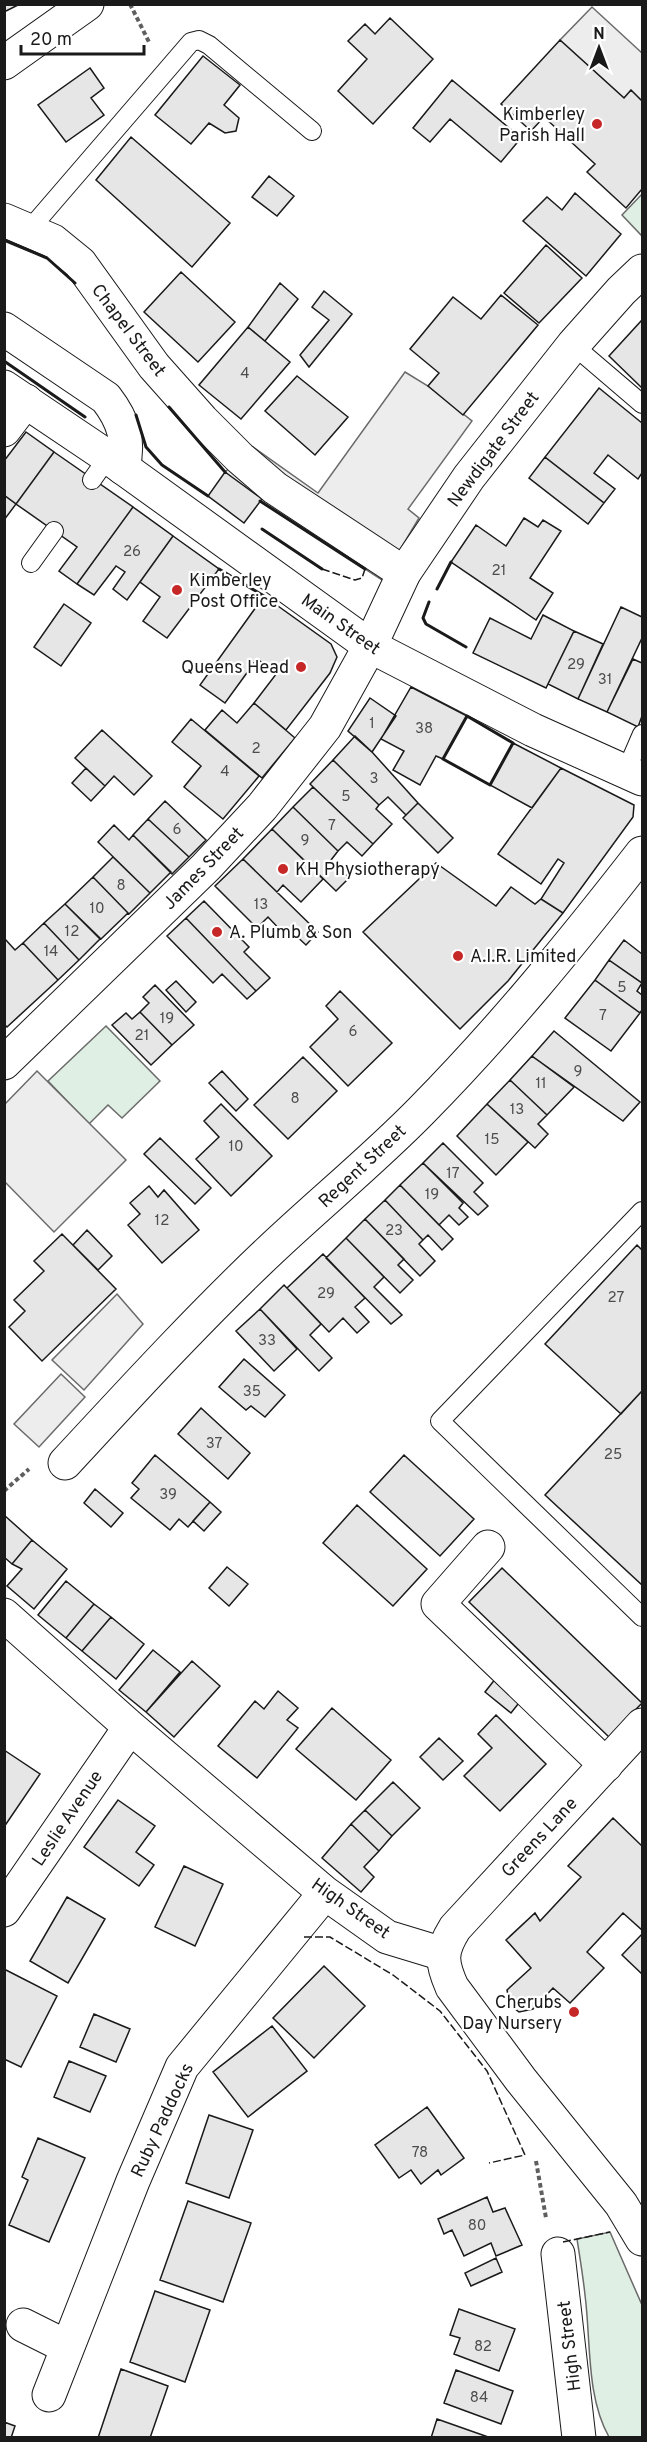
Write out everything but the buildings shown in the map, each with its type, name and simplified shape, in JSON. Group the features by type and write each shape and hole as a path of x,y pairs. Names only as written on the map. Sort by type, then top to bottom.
{"street":[{"path":"4,63 87,4"},
{"name":"Chapel Street","path":"17,225 53,241 80,263 154,366 240,458 275,488 404,573"},
{"name":"Newdigate Street","path":"369,646 404,573 469,477 573,345 642,271"},
{"path":"4,329 106,398 118,414 124,432 126,454 108,468"},
{"path":"4,430 15,394"},
{"name":"Main Street","path":"15,394 108,468 369,646 533,730 634,775"},
{"name":"James Street","path":"4,1063 206,867 262,807 325,727 369,646"},
{"name":"Regent Street","path":"64,1463 162,1358 261,1258 436,1095 502,1025 555,963 642,853"},
{"path":"488,1547 438,1604 606,1765"},
{"name":"High Street","path":"4,1615 130,1727 325,1893 387,1937 442,1954"},
{"name":"Greens Lane","path":"442,1954 455,1928 642,1725"},
{"name":"Leslie Avenue","path":"4,1910 130,1727"},
{"name":"Ruby Paddocks","path":"49,2395 182,2067 325,1893"},
{"path":"442,1954 452,1987 520,2080 621,2204 642,2239"},
{"name":"High Street","path":"558,2254 579,2438"},
{"path":"23,2325 67,2346"}],"lane":[{"path":"17,225 191,42 199,40 209,45 312,131"},
{"path":"573,345 642,404"},
{"path":"31,563 54,531"},
{"path":"634,775 642,734"},
{"path":"642,1211 440,1421 642,1617"}],"path":[{"path":"130,4 148,41"},
{"path":"535,2157 550,2256 558,2254"}],"green space":[{"path":"642,194 642,236 622,215"},
{"path":"106,1026 160,1081 122,1118 108,1105 89,1124 48,1081"},
{"path":"610,2232 642,2305 642,2437 609,2437 596,2404 593,2386 585,2295 577,2239"}],"shaded area":[{"path":"592,7 642,53 642,101 631,90 624,98 560,40"},
{"path":"405,372 428,386 472,421 408,509 419,518 382,580 260,501 225,472 253,447 318,493"},
{"path":"37,1071 126,1160 54,1232 5,1182 5,1104"},
{"path":"117,1294 143,1324 84,1390 52,1360"},
{"path":"61,1374 85,1397 39,1447 14,1424"}],"fence":[{"path":"322,569 355,580 362,578 365,569"},
{"path":"304,1937 330,1937 393,1975 440,2011 487,2071 525,2155 489,2163"},
{"path":"563,2242 610,2232"}],"wall":[{"path":"4,240 47,258 75,283"},
{"path":"4,361 85,417"},
{"path":"169,407 225,472"},
{"path":"136,415 146,447 162,465 208,496"},
{"path":"260,501 365,569"},
{"path":"262,529 322,569"},
{"path":"437,589 451,562"},
{"path":"219,569 264,596"},
{"path":"429,602 423,618 426,624 466,647"},
{"path":"467,716 513,743 490,785 443,759 467,716"}],"place":[{"name":"Kimberley Parish Hall","path":"597,124"},
{"name":"Kimberley Post Office","path":"177,590"},
{"name":"Queens Head","path":"301,667"},
{"name":"KH Physiotherapy","path":"283,869"},
{"name":"A. Plumb & Son","path":"217,932"},
{"name":"A.I.R. Limited","path":"458,956"},
{"name":"Cherubs Day Nursery","path":"574,2012"}]}
